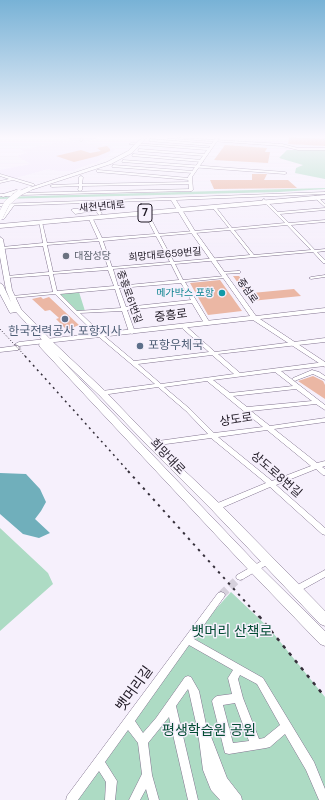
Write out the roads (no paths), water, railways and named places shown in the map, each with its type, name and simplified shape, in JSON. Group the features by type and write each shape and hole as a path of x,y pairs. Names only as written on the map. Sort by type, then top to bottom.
{"main road":[{"path":"1,205 13,195 29,186 70,174"},
{"path":"17,193 29,186 70,174"},
{"path":"1,195 17,193 73,174"},
{"path":"191,190 190,181 192,174"},
{"path":"0,223 7,203 29,186"},
{"name":"새천년대로","path":"21,222 95,211 214,207 265,201 295,195"},
{"name":"새천년대로","path":"172,198 325,195"},
{"name":"새천년대로","path":"0,223 40,222 325,195"},
{"path":"1,205 172,198 180,208"},
{"path":"2,215 12,204"},
{"name":"중섬로","path":"180,208 193,231 255,319 324,365"},
{"path":"2,215 21,222"},
{"path":"0,234 21,222"},
{"name":"희망대로","path":"0,239 9,290 12,297 18,310 45,343 102,393 151,444 216,507 325,620"},
{"name":"희망대로","path":"0,285 9,305 254,568 325,640"},
{"name":"중흥로","path":"0,346 17,346 207,323 325,312"},
{"name":"중흥로","path":"102,336 185,328 255,319"},
{"name":"중흥로","path":"0,350 17,346"}],"street":[{"path":"131,174 133,192"},
{"path":"135,174 190,181"},
{"path":"0,175 29,186"},
{"path":"152,176 156,191"},
{"path":"80,193 81,177"},
{"path":"0,182 13,179"},
{"path":"52,186 80,186 109,183 155,184 190,181"},
{"path":"17,193 191,190"},
{"path":"316,197 325,208"},
{"path":"265,201 325,262"},
{"path":"214,207 253,256"},
{"path":"276,213 325,208"},
{"path":"146,212 174,263 182,281 207,323"},
{"name":"중흥로61번길","path":"90,217 100,239 132,332"},
{"path":"2,248 286,223 325,221"},
{"path":"40,222 55,292"},
{"name":"희망대로659번길","path":"7,278 325,250"},
{"path":"12,297 182,281 238,272"},
{"path":"311,278 325,276"},
{"name":"상도로8번길","path":"55,292 102,336 188,410 212,435 325,532"},
{"path":"77,312 124,309 194,301"},
{"path":"185,328 212,354 238,375"},
{"path":"133,363 325,340"},
{"name":"중섬로","path":"102,393 324,365"},
{"path":"277,371 325,408"},
{"path":"295,380 312,372 325,378"},
{"path":"208,379 248,409 325,473"},
{"path":"230,395 296,387"},
{"path":"248,409 316,402"},
{"name":"상도로","path":"151,444 325,420"},
{"path":"216,507 325,463"},
{"path":"240,577 267,561"},
{"path":"295,590 325,573"},
{"name":"뱃머리길","path":"71,800 221,595"},
{"path":"188,640 260,681 310,766 324,800"},
{"path":"239,669 233,678 238,698 255,744"},
{"path":"143,741 160,721 188,680 194,691 203,732 208,770 215,786 227,800"},
{"path":"238,698 218,701 229,749 266,743 287,726"},
{"path":"171,705 193,800"},
{"path":"128,722 143,741 147,774 154,800"},
{"path":"203,732 205,733 223,782 238,800"},
{"path":"99,762 112,781 110,800"},
{"path":"134,800 147,774"}],"water":[{"path":"0,473 26,474 40,489 46,502 35,519 50,533 39,538 23,534 0,514"}],"tunnel":[{"path":"15,348 22,347"},
{"path":"221,595 240,577"}],"railway":[{"path":"0,329 26,357"},
{"path":"25,356 129,472"},
{"path":"128,471 259,617"},
{"path":"259,616 325,697"}],"place":[{"name":"대잠성당","path":"66,256"},
{"name":"메가박스 포항","path":"222,293"},
{"name":"한국전력공사 포항지사","path":"65,319"},
{"name":"포항우체국","path":"140,346"}],"park label":[{"name":"뱃머리 산책로","path":"232,632"},
{"name":"평생학습원 공원","path":"209,731"}]}
